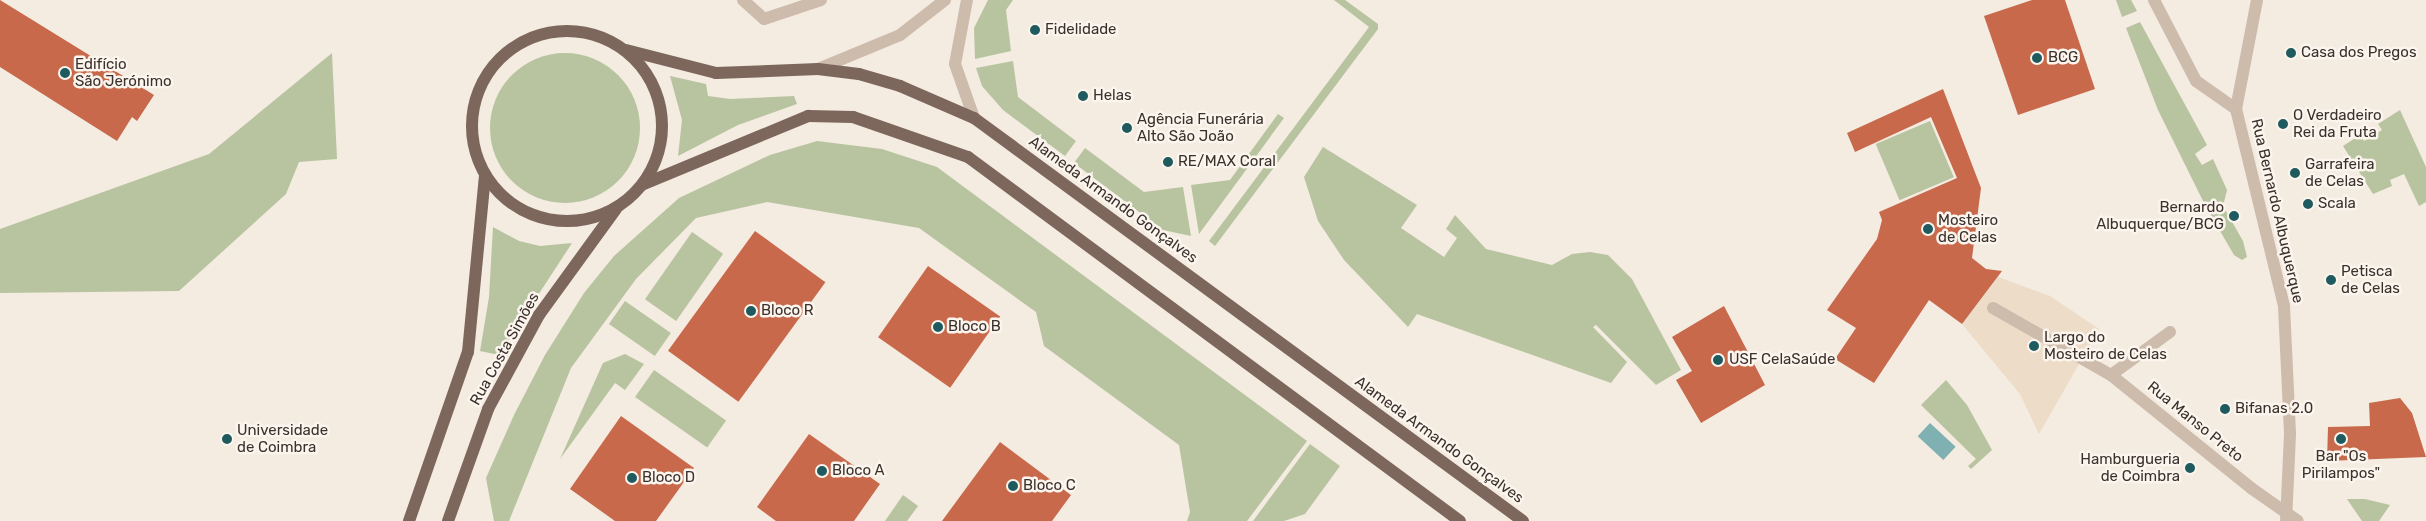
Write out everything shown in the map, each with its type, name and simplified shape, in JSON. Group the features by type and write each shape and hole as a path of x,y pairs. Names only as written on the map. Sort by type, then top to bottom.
{"main road":[{"path":"644,184 658,157 663,128 659,98 646,71 626,50 592,33 561,30 530,38 504,54 484,79 473,108 473,140 485,175 505,198 538,216 560,222 590,219 617,207 644,184 808,116 861,119 968,157 1460,521"},
{"name":"Alameda Armando Gonçalves","path":"626,50 716,73 818,69 859,74 900,86 974,118 1523,521"},
{"name":"Rua Costa Simões","path":"409,521 468,352 485,175"},
{"name":"Rua Costa Simões","path":"448,521 497,392 539,315 617,207"}],"street":[{"path":"743,0 764,19 821,0"},
{"path":"818,69 900,35 945,0"},
{"path":"967,0 955,64 974,118"},
{"path":"2154,0 2196,81 2236,109"},
{"name":"Rua Bernardo Albuquerque","path":"2257,0 2236,109 2284,306 2290,434 2286,517"},
{"name":"Rua Manso Preto","path":"1993,308 2111,375 2286,517 2298,521"},
{"path":"2111,375 2170,332"}],"green space":[{"path":"988,0 1013,0 1006,10 1011,51 975,59 974,28"},
{"path":"1334,0 1345,0 1378,24 1378,29 1215,246 1209,241 1369,27"},
{"path":"2116,0 2131,0 2137,11 2122,17"},
{"path":"2140,22 2207,145 2195,154 2202,165 2213,159 2227,190 2223,206 2243,241 2247,257 2242,260 2234,255 2205,205 2158,110 2126,28"},
{"path":"332,53 337,159 299,162 286,194 179,291 0,293 0,229 209,154"},
{"path":"565,53 580,54 594,59 618,75 634,99 639,113 639,143 634,157 618,181 594,197 580,202 565,203 550,202 536,197 512,181 496,157 491,143 490,128 491,113 496,99 512,75 536,59 550,54"},
{"path":"1013,61 1018,97 1076,141 1065,156 1003,110 982,86 976,68"},
{"path":"670,76 706,84 708,96 730,99 794,96 797,104 738,125 678,156 682,120"},
{"path":"2400,110 2426,167 2426,202 2419,206 2404,174 2390,180 2392,186 2373,194 2343,146 2360,135 2364,141 2382,130 2378,124"},
{"path":"1278,114 1284,118 1199,234 1191,185 1230,180"},
{"path":"1930,121 1954,177 1900,200 1876,144"},
{"path":"817,141 882,149 937,167 1307,441 1247,521 1187,521 1190,512 1179,445 1044,346 1036,312 919,228 767,202 696,218 636,279 571,368 509,521 494,521 486,478 514,415 545,355 584,293 614,256 679,198 770,155"},
{"path":"1323,147 1417,205 1401,228 1444,257 1457,238 1446,229 1455,215 1486,249 1552,265 1572,254 1590,252 1608,255 1632,279 1681,370 1656,385 1596,325 1593,327 1627,362 1611,383 1417,314 1408,327 1344,260 1318,221 1304,177"},
{"path":"1085,148 1144,192 1183,187 1191,236 1163,230 1074,163"},
{"path":"493,227 519,241 540,246 572,243 499,355 480,351 489,297"},
{"path":"692,232 723,254 676,321 645,299"},
{"path":"625,301 671,333 655,356 609,324"},
{"path":"625,354 644,364 625,390 615,383 560,459 603,363"},
{"path":"654,370 726,420 707,448 635,397"},
{"path":"1946,380 1967,405 1992,450 1971,469 1968,466 1976,459 1921,405"},
{"path":"1310,444 1340,466 1305,514 1284,521 1253,521"},
{"path":"903,495 918,506 907,521 885,521"},
{"path":"2347,499 2365,499 2390,505 2379,521 2362,521"}],"shaded area":[{"name":"Largo do Mosteiro de Celas","path":"1998,277 2050,296 2099,329 2039,434 2020,394 1962,324"}],"water":[{"path":"1930,423 1956,447 1943,460 1918,436"}],"building":[{"name":"Edifício São Jerónimo","path":"0,0 154,95 137,121 132,117 117,141 0,67"},
{"name":"BCG","path":"2032,0 2065,0 2095,89 2018,115 1984,16"},
{"name":"Mosteiro de Celas","path":"1943,89 1981,188 1972,258 1986,269 2002,271 1962,324 1929,300 1874,383 1835,359 1856,328 1827,310 1877,239 1882,220 1879,212 1957,178 1931,117 1855,152 1847,133"},
{"name":"Bloco R","path":"755,231 825,282 738,402 668,351"},
{"name":"Bloco B","path":"928,266 1000,316 950,388 878,337"},
{"name":"USF CelaSaúde","path":"1724,306 1765,385 1701,423 1676,380 1692,371 1672,337"},
{"path":"2400,398 2412,413 2426,457 2327,461 2328,427 2370,426 2369,403"},
{"name":"Bloco D","path":"621,416 694,468 656,521 615,521 570,489"},
{"name":"Bloco A","path":"809,434 880,484 854,521 776,521 757,507"},
{"name":"Bloco C","path":"1000,442 1071,495 1052,521 942,521"}],"place":[{"name":"Fidelidade","path":"1035,30"},
{"name":"Casa dos Pregos","path":"2291,53"},
{"name":"BCG","path":"2037,58"},
{"name":"Edifício São Jerónimo","path":"65,73"},
{"name":"Helas","path":"1083,96"},
{"name":"O Verdadeiro Rei da Fruta","path":"2283,124"},
{"name":"Agência Funerária Alto São João","path":"1127,128"},
{"name":"RE/MAX Coral","path":"1168,162"},
{"name":"Garrafeira de Celas","path":"2295,173"},
{"name":"Scala","path":"2308,204"},
{"name":"Bernardo Albuquerque/BCG","path":"2234,216"},
{"name":"Mosteiro de Celas","path":"1928,229"},
{"name":"Petisca de Celas","path":"2331,280"},
{"name":"Bloco R","path":"751,311"},
{"name":"Bloco B","path":"938,327"},
{"name":"Largo do Mosteiro de Celas","path":"2034,346"},
{"name":"USF CelaSaúde","path":"1718,360"},
{"name":"Bifanas 2.0","path":"2225,409"},
{"name":"Universidade de Coimbra","path":"227,439"},
{"name":"Bar \"Os Pirilampos\"","path":"2341,439"},
{"name":"Hamburgueria de Coimbra","path":"2190,468"},
{"name":"Bloco A","path":"822,471"},
{"name":"Bloco D","path":"632,478"},
{"name":"Bloco C","path":"1013,486"}]}
